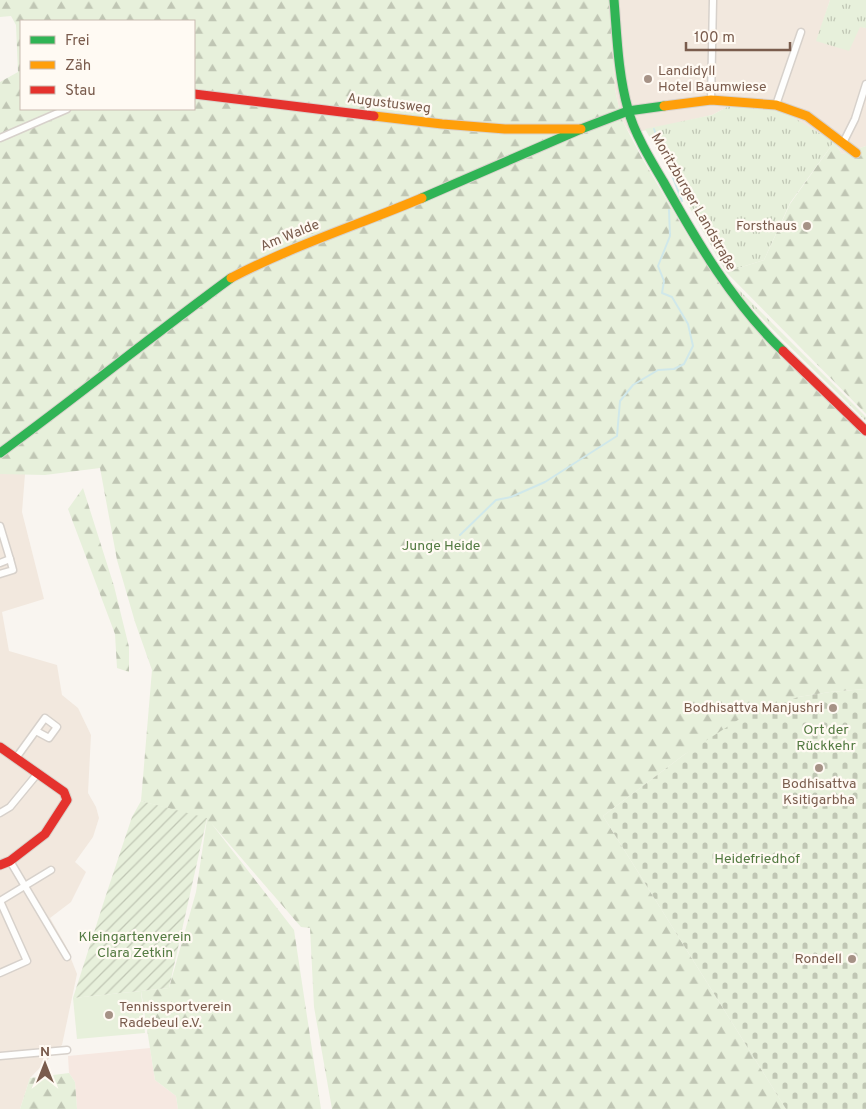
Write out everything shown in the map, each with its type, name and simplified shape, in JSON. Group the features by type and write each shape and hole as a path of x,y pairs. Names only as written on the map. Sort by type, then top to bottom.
{"street":[{"name":"Moritzburger Landstraße","path":"614,0 620,70 628,111 648,154 686,223 721,279 763,332 866,431"},
{"path":"711,100 713,0"},
{"path":"776,105 801,32"},
{"path":"843,143 855,120 866,84"},
{"name":"Augustusweg","path":"195,94 442,124 505,129 581,129"},
{"path":"628,111 711,100 776,105 807,116 856,153"},
{"path":"0,138 65,110"},
{"name":"Am Walde","path":"0,453 58,411 231,278 281,253 365,222 581,129 628,111"},
{"path":"0,526 13,570 0,574"},
{"path":"0,563 10,560"},
{"path":"16,758 36,731"},
{"path":"0,747 64,792 67,800 45,834 10,861 0,866"},
{"path":"0,812 10,807 38,773"},
{"path":"10,861 67,958"},
{"path":"0,973 27,961 0,901 26,887 51,870"},
{"path":"0,1056 67,1050"}],"shaded area":[{"path":"609,0 830,0 817,41 860,26 866,28 866,146 842,154 834,142 729,106 712,115 630,134 621,118 615,89"},
{"path":"0,474 25,474 22,512 44,599 2,612 9,651 57,665 62,695 78,708 91,735 88,793 96,807 99,818 93,837 75,862 86,872 71,902 50,918 66,946 77,974 62,1045 30,1078 20,1109 0,1109"},
{"path":"150,1048 155,1080 176,1096 178,1109 77,1109 75,1082 69,1073 68,1056"}],"green space":[{"name":"Junge Heide","path":"0,0 609,0 615,89 621,118 642,158 692,243 719,283 800,372 866,438 866,689 798,697 685,754 603,816 786,1109 332,1109 314,1007 310,928 301,927 211,823 294,930 321,1109 178,1109 176,1096 155,1080 141,991 169,988 196,892 207,819 141,801 152,670 135,622 117,560 100,468 45,475 0,474 0,82 18,72 16,25 11,16 0,17"},
{"path":"830,0 866,0 866,28 860,27 849,51 816,41"},
{"path":"729,106 783,111 834,142 790,203 764,260 726,272 645,129 712,115"},
{"path":"834,142 842,154 866,146 866,414 726,272 764,260 790,204"},
{"path":"729,284 733,284 866,417 866,421 783,340"},
{"path":"83,488 114,586 129,647 129,672 117,668 115,634 68,509"},
{"name":"Heidefriedhof","path":"866,689 866,1109 786,1109 603,816 685,754 738,720 798,697"},
{"name":"Kleingartenverein Clara Zetkin","path":"141,801 207,818 169,988 73,998 132,817"},
{"name":"Tennissportverein Radebeul e.V.","path":"141,991 145,1033 77,1039 73,998"},
{"path":"69,1073 75,1082 77,1109 20,1109 30,1078"}],"waterway":[{"path":"654,129 682,201"},
{"path":"460,535 496,500 511,497 545,482 617,436 620,401 633,385 658,370 674,369 684,364 693,346 688,324 672,297 662,293 664,281 658,266 670,236 669,210"}],"traffic: fast":[{"path":"614,0 622,82 630,118 638,136 702,249 732,292 783,351"},
{"path":"422,198 581,129 628,111 664,106"},
{"path":"0,453 231,278"}],"traffic: slow":[{"path":"664,106 711,100 776,105 807,116 856,153"},
{"path":"374,116 505,129 581,129"},
{"path":"231,278 301,246 422,198"}],"traffic: jam":[{"path":"195,94 374,116"},
{"path":"783,351 866,431"},
{"path":"0,747 64,792 67,800 45,834 10,861 0,865"}],"place":[{"name":"Landidyll Hotel Baumwiese","path":"648,79"},
{"name":"Forsthaus","path":"807,226"},
{"name":"Bodhisattva Manjushri","path":"833,708"},
{"name":"Bodhisattva Ksitigarbha","path":"819,768"},
{"name":"Rondell","path":"852,959"},
{"name":"Tennissportverein Radebeul e.V.","path":"109,1015"}],"park label":[{"name":"Ort der Rückkehr","path":"826,738"}]}
